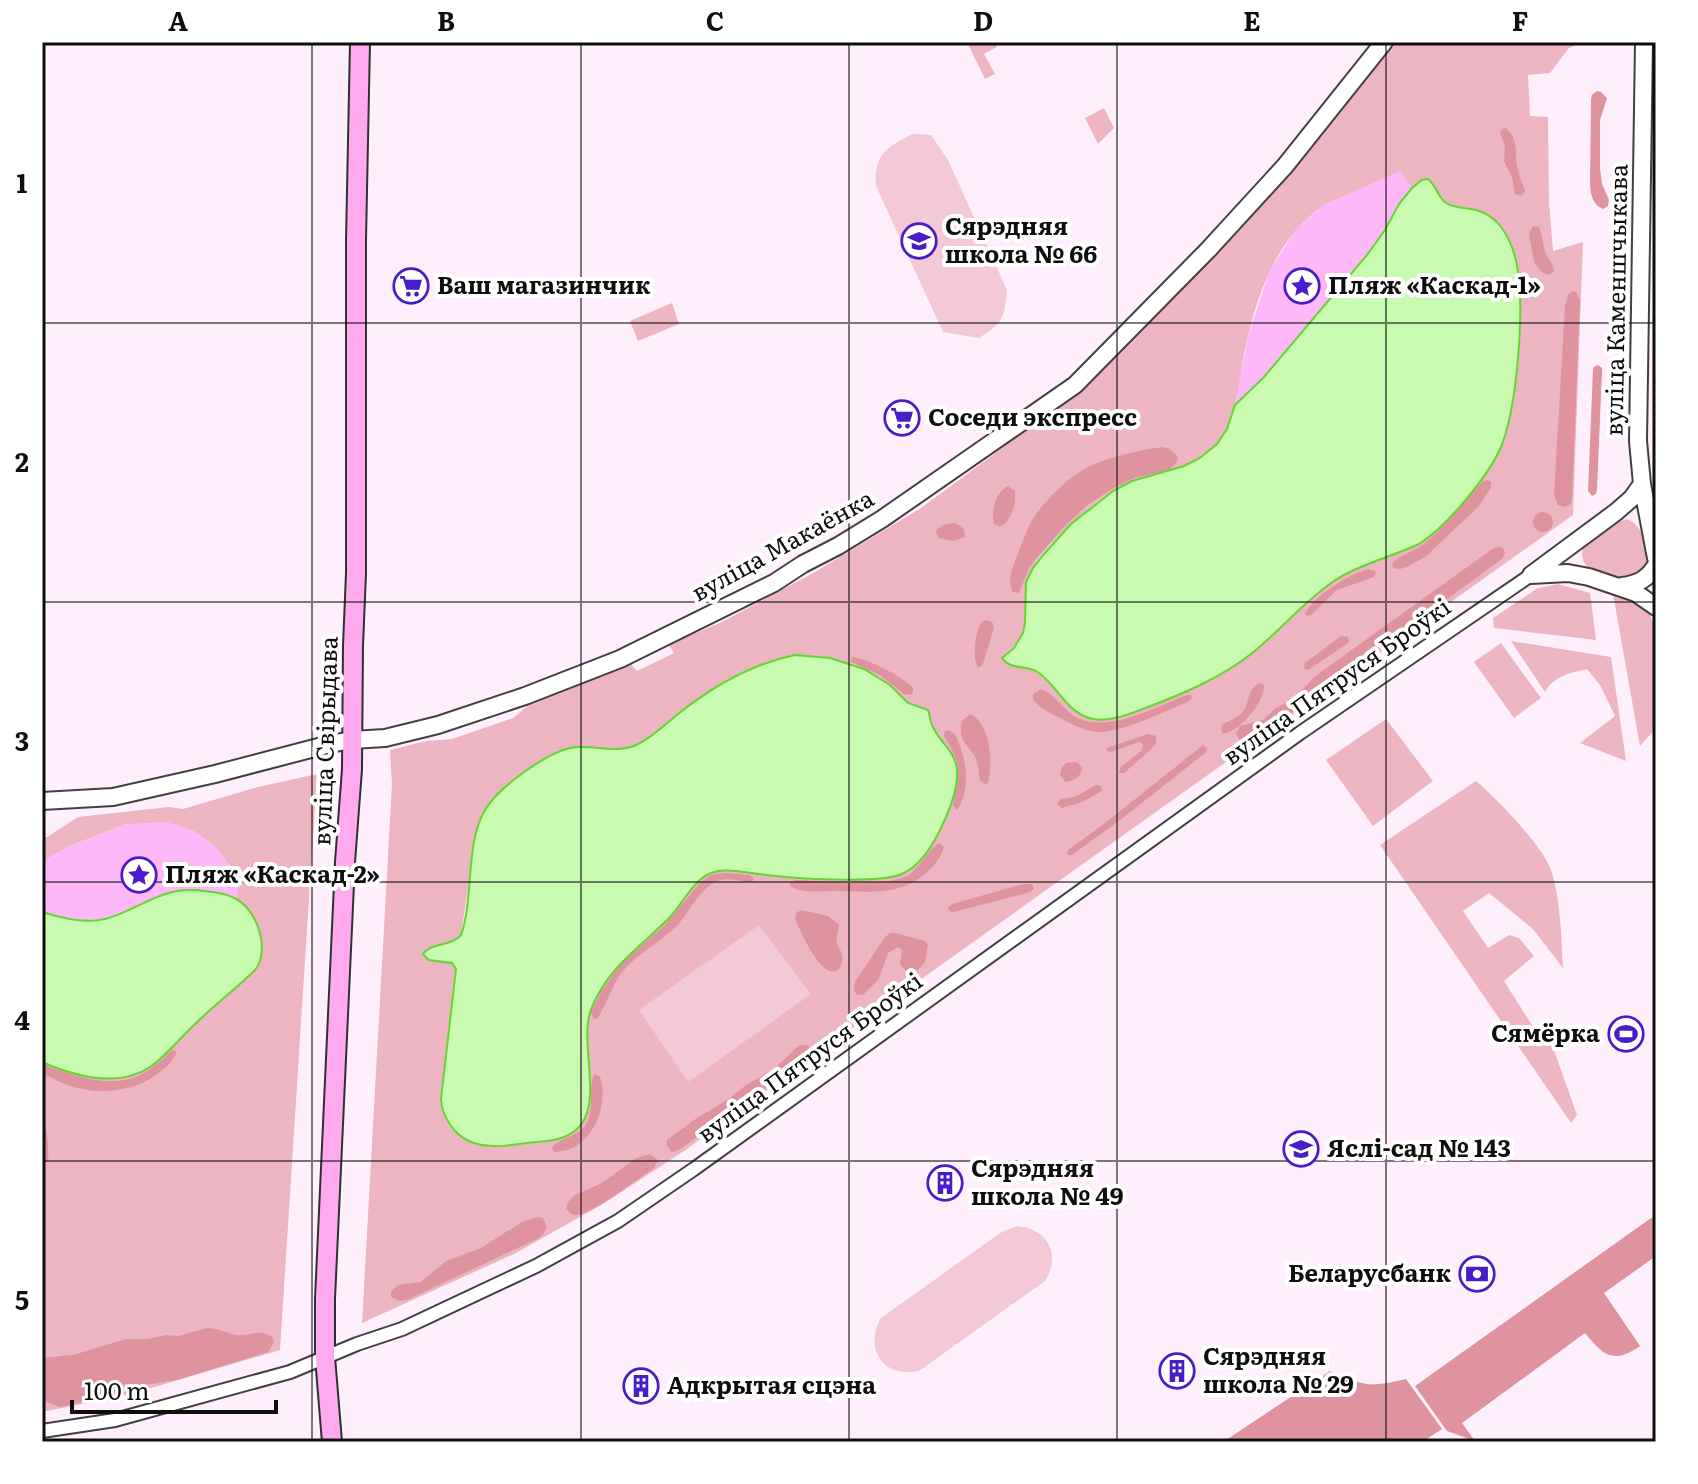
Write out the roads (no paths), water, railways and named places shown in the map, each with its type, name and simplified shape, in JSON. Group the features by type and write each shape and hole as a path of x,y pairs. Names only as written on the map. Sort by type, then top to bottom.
{"main road":[{"name":"вуліца Свірыдава","path":"332,1442 325,1357 329,1202 352,769 360,42"}],"street":[{"name":"вуліца Макаёнка","path":"42,801 113,797 352,740 385,738 438,725 620,659 774,583 882,519 1075,385 1208,250 1285,166 1384,42"},
{"name":"вуліца Каменшчыкава","path":"1644,42 1638,441 1642,484 1656,558"},
{"path":"1531,575 1616,512 1642,484"},
{"path":"1616,512 1629,510 1639,514 1650,525"},
{"path":"1579,538 1574,547 1575,557 1580,569 1589,577"},
{"path":"1616,586 1635,585 1643,581 1656,565"},
{"path":"1531,575 1568,573 1589,577 1636,593 1656,607"},
{"name":"вуліца Пятруся Броўкі","path":"42,1431 115,1420 290,1372 402,1329 536,1266 618,1221 1300,733 1531,575"}],"place":[{"name":"Сярэдняя школа № 66","path":"919,241"},
{"name":"Ваш магазинчик","path":"411,286"},
{"name":"Пляж «Каскад-1»","path":"1302,286"},
{"name":"Соседи экспресс","path":"902,418"},
{"name":"Пляж «Каскад-2»","path":"139,875"},
{"name":"Сямёрка","path":"1626,1034"},
{"name":"Яслі-сад № 143","path":"1301,1149"},
{"name":"Сярэдняя школа № 49","path":"945,1183"},
{"name":"Беларусбанк","path":"1477,1274"},
{"name":"Сярэдняя школа № 29","path":"1177,1371"},
{"name":"Адкрытая сцэна","path":"641,1386"}]}
